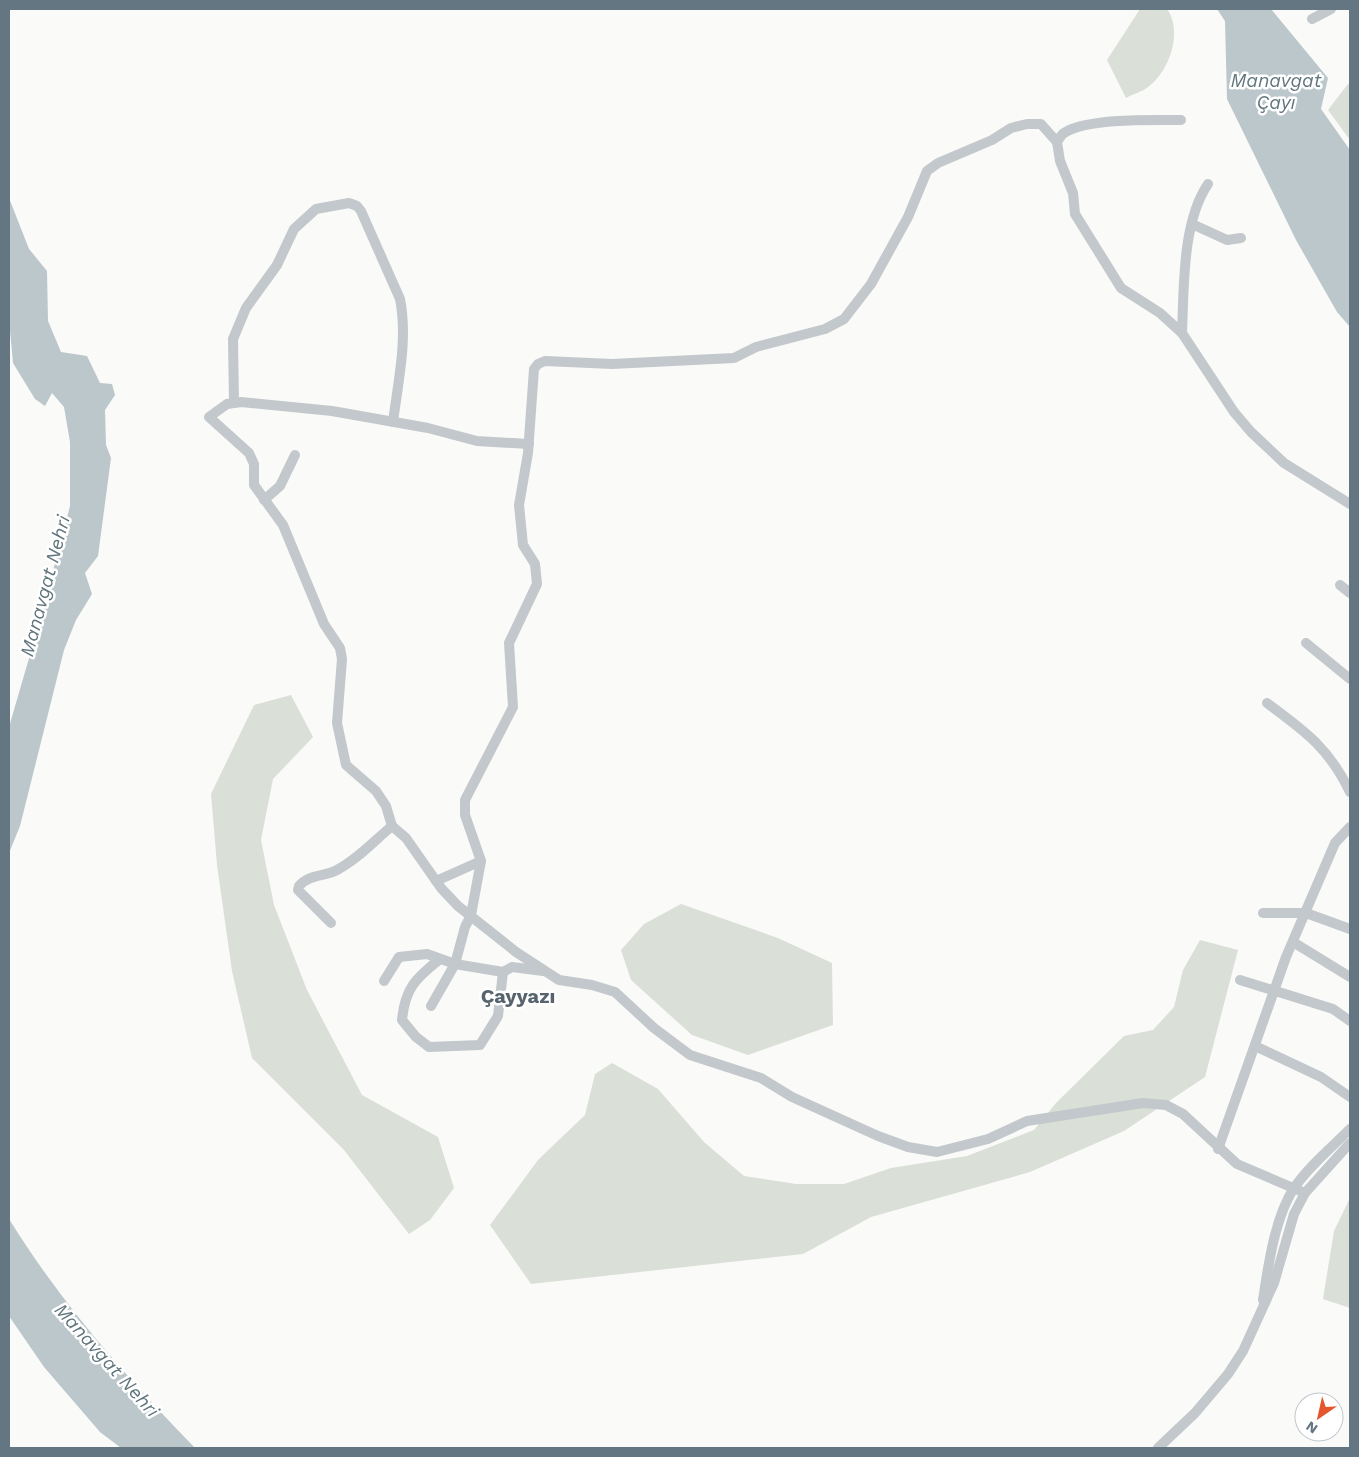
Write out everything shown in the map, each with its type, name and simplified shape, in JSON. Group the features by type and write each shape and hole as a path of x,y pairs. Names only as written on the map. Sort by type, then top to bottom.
{"street":[{"path":"1312,19 1331,9"},
{"path":"1057,142 1063,133 1086,125 1147,120 1181,120"},
{"path":"431,1006 455,964 465,927 471,915 481,861 465,815 466,800 513,707 509,643 536,584 535,564 523,545 519,505 529,444 534,369 538,364 545,361 612,364 734,358 756,347 825,329 844,319 871,284 908,217 927,171 938,163 992,140 1011,128 1027,124 1041,124 1057,142 1060,161 1073,193 1075,214 1121,288 1160,313 1182,333 1234,412 1251,432 1284,463 1350,504"},
{"path":"1182,333 1192,224 1202,193 1208,184"},
{"path":"234,403 233,340 246,308 276,265 294,229 305,216 316,209 349,203 357,206 361,211 402,306 402,353 393,422"},
{"path":"1192,224 1227,240 1241,238"},
{"path":"529,444 477,441 393,422 332,411 234,403 227,404 209,417 249,454 254,464 254,485 283,525 324,624 340,648 342,659 337,723 346,764 376,791 386,806 392,826 406,838 436,881 458,906 516,952 559,980 592,985 616,992 654,1028 690,1055 761,1078 792,1097 878,1136 908,1147 937,1152 988,1139 1027,1121 1143,1103 1166,1105 1183,1114 1218,1149 1237,1164 1304,1193"},
{"path":"264,500 280,486 295,455"},
{"path":"1340,586 1350,593"},
{"path":"1306,642 1350,679"},
{"path":"1267,703 1308,733 1324,748 1350,792"},
{"path":"330,923 304,898 298,890 299,886 314,877 336,871 364,851 392,826"},
{"path":"1218,1149 1274,990 1293,942 1335,843 1350,826"},
{"path":"436,881 481,861"},
{"path":"1263,913 1306,913 1350,929"},
{"path":"1293,942 1350,978"},
{"path":"384,981 399,957 427,954 455,964 503,972 512,967 547,972"},
{"path":"440,959 422,973 409,988 403,1008 402,1020 416,1037 429,1047 480,1045 498,1016 503,972"},
{"path":"1240,980 1334,1009 1350,1021"},
{"path":"1254,1046 1321,1077 1350,1097"},
{"path":"1261,1310 1272,1250 1284,1207 1294,1188 1350,1129"},
{"path":"1158,1448 1195,1413 1228,1374 1250,1338 1274,1283 1294,1214 1304,1193 1350,1143"}],"shaded area":[{"path":"1140,9 1167,9 1172,18 1174,39 1168,61 1156,80 1146,89 1126,98 1107,60"},
{"path":"1348,84 1350,85 1350,140 1328,110"},
{"path":"291,695 313,737 273,779 261,840 274,905 307,990 362,1095 438,1137 454,1188 430,1220 409,1234 344,1150 252,1058 232,971 217,865 211,794 254,705"},
{"path":"681,904 778,938 832,963 833,1025 748,1055 692,1035 631,980 621,950 644,924"},
{"path":"1200,940 1238,950 1205,1077 1124,1131 1030,1172 871,1217 803,1254 531,1284 490,1225 538,1160 585,1115 595,1074 612,1063 658,1089 704,1142 744,1176 796,1184 844,1184 891,1168 967,1156 1034,1130 1056,1103 1124,1036 1153,1030 1174,1007 1183,970"},
{"path":"1350,1198 1350,1308 1323,1299 1334,1231"}],"water":[{"name":"Manavgat Çayı","path":"1217,9 1271,9 1328,78 1321,109 1350,150 1350,327 1337,312 1296,240 1227,99 1225,21"},
{"path":"9,198 29,249 47,271 48,321 61,352 87,356 100,383 112,384 115,395 105,410 106,445 111,458 98,556 85,573 92,594 76,620 64,650 20,826 9,853 9,727 39,624 70,506 70,442 64,407 52,393 45,406 35,399 13,363 9,320"},
{"name":"Manavgat Nehri","path":"9,1219 50,1280 73,1310 144,1394 195,1448 121,1448 100,1432 44,1367 9,1316"}],"district":[{"name":"Çayyazı","path":"518,996"}]}
